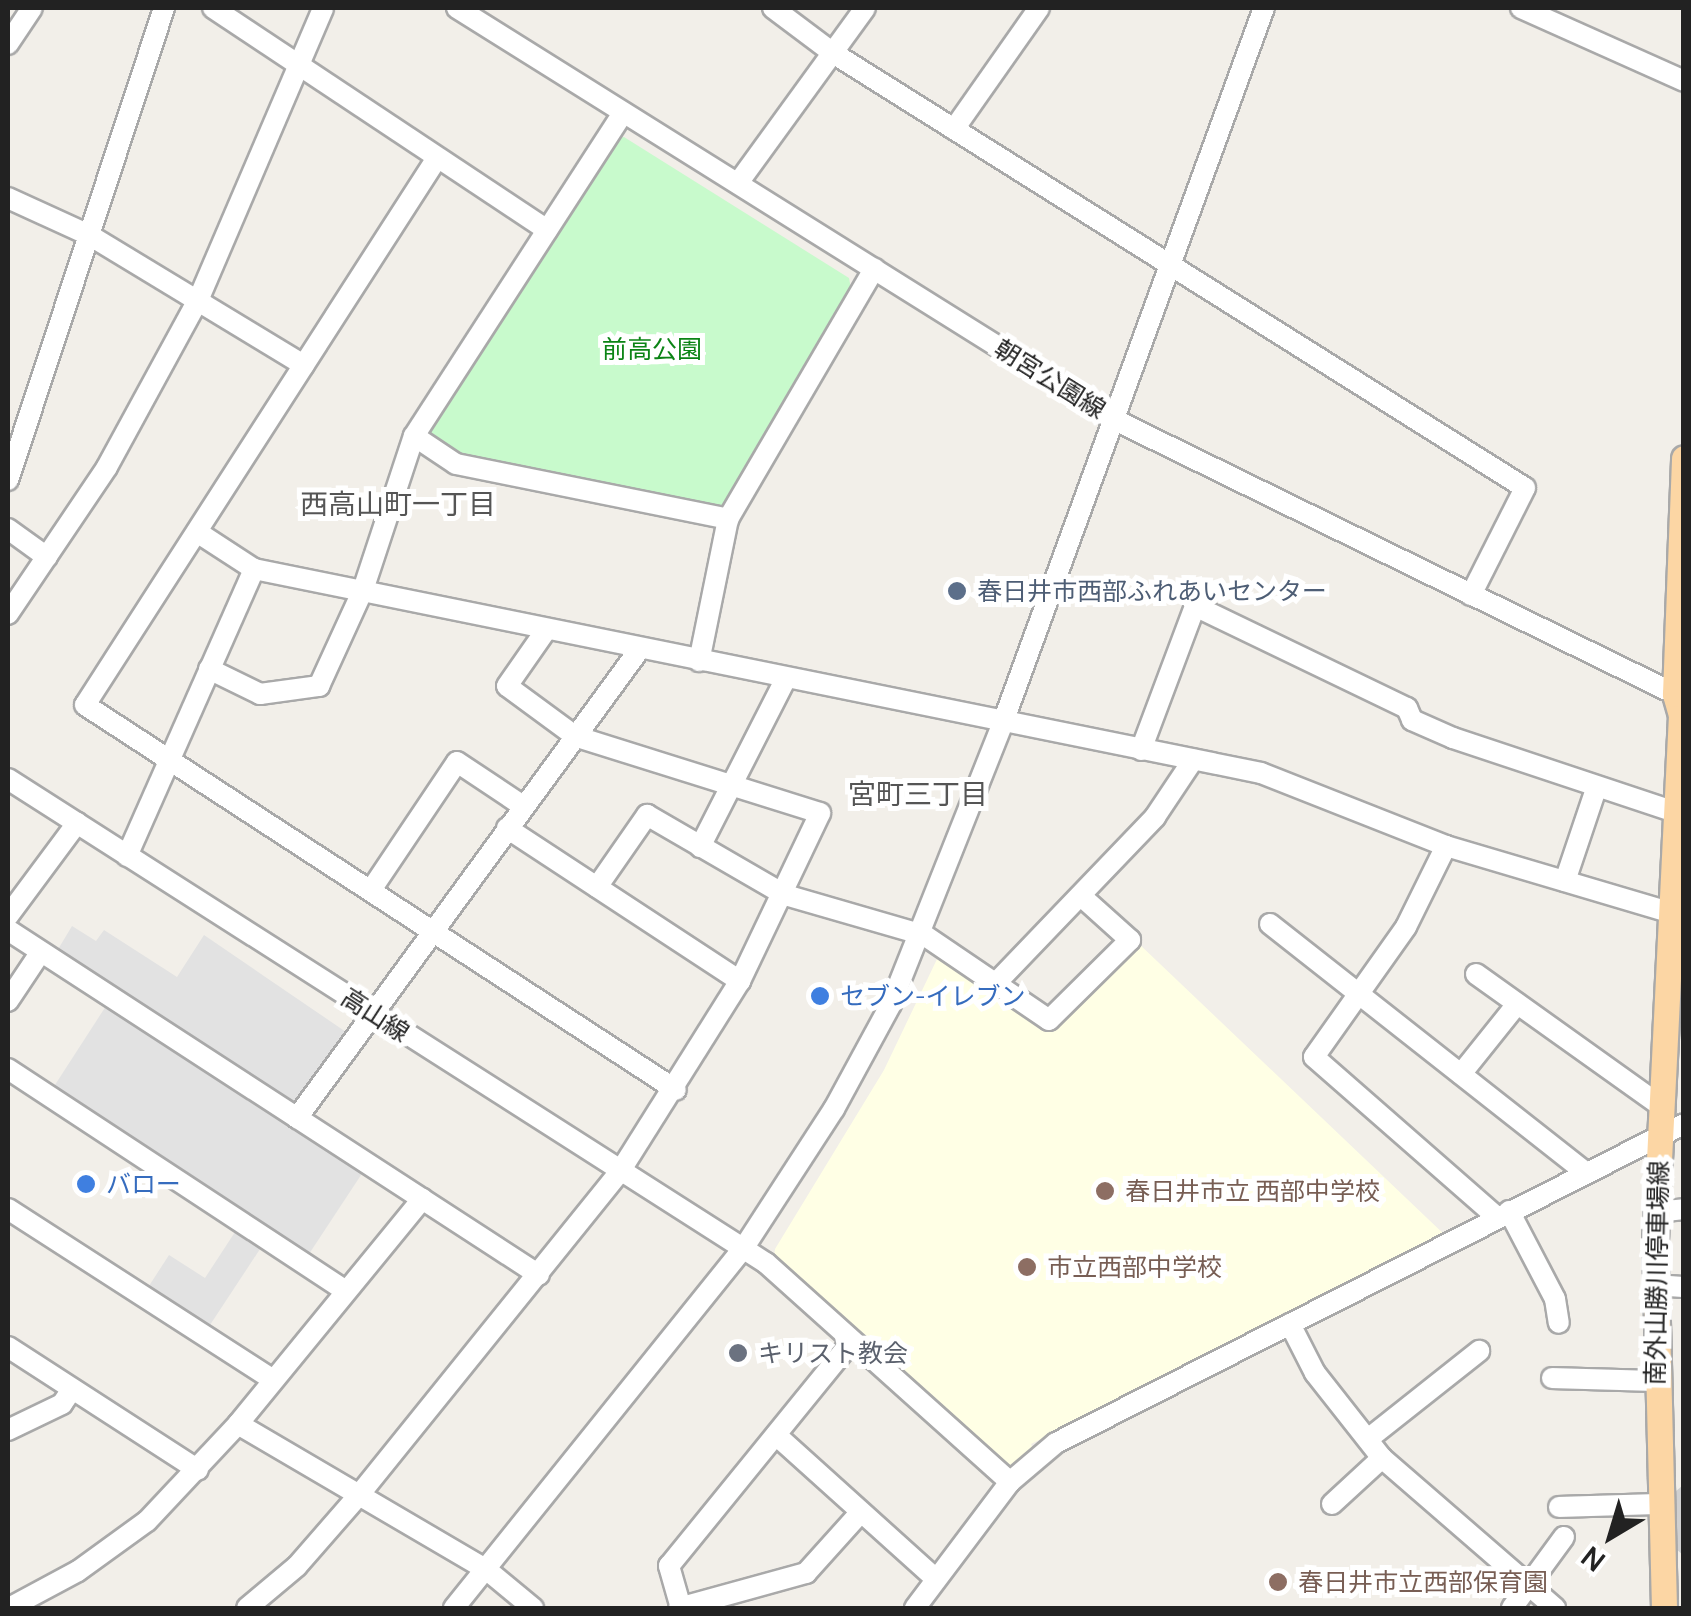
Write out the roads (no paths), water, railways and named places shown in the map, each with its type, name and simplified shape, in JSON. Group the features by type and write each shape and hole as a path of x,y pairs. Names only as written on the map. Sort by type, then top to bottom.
{"main road":[{"name":"南外山勝川停車場線","path":"1664,1608 1656,1504 1654,1284 1657,1212 1672,1130 1661,1106 1677,915 1681,715 1674,694 1684,458"}],"street":[{"path":"8,44 32,8"},
{"path":"8,480 164,8"},
{"path":"213,8 548,230"},
{"path":"8,614 107,467 199,298 323,8"},
{"name":"朝宮公園線","path":"457,8 1115,420 1674,694"},
{"path":"773,8 833,52 1525,488 1471,595"},
{"path":"738,183 865,8"},
{"path":"954,129 1039,8"},
{"path":"454,1608 743,1250 834,1109 924,934 1264,8"},
{"path":"1521,8 1684,82"},
{"path":"210,670 260,694 319,686 363,590 414,436 623,113"},
{"path":"438,158 85,705 676,1090"},
{"path":"8,198 90,235 304,365"},
{"path":"699,661 728,519 874,270"},
{"path":"414,436 456,464 728,519"},
{"path":"8,528 47,557"},
{"path":"197,532 254,569 1002,725 1262,773 1446,846 1677,915"},
{"path":"126,856 254,569"},
{"path":"1141,750 1194,606 1407,708 1412,720 1453,738 1678,816"},
{"path":"247,1608 296,1566 359,1495 619,1173 676,1090 740,980 785,894 820,813 576,736 507,686 546,630"},
{"path":"298,1118 639,650"},
{"path":"700,847 786,680"},
{"path":"996,983 1155,817 1193,760"},
{"path":"371,890 458,762 523,806"},
{"name":"高山線","path":"8,779 743,1250 852,1340 1010,1482"},
{"path":"1566,881 1596,789"},
{"path":"598,887 647,815 785,894 924,934 1049,1020 1130,940 1081,896"},
{"path":"8,916 77,823"},
{"path":"507,828 740,980"},
{"path":"1446,846 1362,996 1314,1058 1503,1214 1555,1299 1559,1323"},
{"path":"1270,924 1584,1172"},
{"path":"8,930 538,1275"},
{"path":"8,1001 40,952"},
{"path":"1476,974 1661,1106"},
{"path":"1461,1074 1518,1004"},
{"path":"8,1069 346,1291"},
{"path":"915,1608 1010,1482 1056,1443 1672,1130"},
{"path":"9,1608 78,1571 147,1521 238,1424 422,1200"},
{"path":"8,1209 273,1380"},
{"path":"1657,1212 1684,1210"},
{"path":"1654,1284 1684,1287"},
{"path":"1290,1324 1315,1373 1382,1458 1555,1608"},
{"path":"852,1340 669,1566 680,1608 806,1573 861,1512"},
{"path":"8,1347 198,1470"},
{"path":"1368,1439 1479,1351"},
{"path":"1552,1378 1654,1381"},
{"path":"8,1430 62,1404 72,1390"},
{"path":"238,1424 487,1570 533,1608"},
{"path":"776,1435 936,1579"},
{"path":"1332,1504 1382,1458"},
{"path":"1559,1507 1656,1504"},
{"path":"1512,1608 1564,1537"}],"place":[{"name":"春日井市西部ふれあいセンター","path":"957,591"},
{"name":"セブン-イレブン","path":"820,996"},
{"name":"バロー","path":"86,1184"},
{"name":"春日井市立 西部中学校","path":"1105,1191"},
{"name":"市立西部中学校","path":"1027,1267"},
{"name":"キリスト教会","path":"738,1353"},
{"name":"春日井市立西部保育園","path":"1278,1582"}],"district":[{"name":"西高山町一丁目","path":"398,503"},
{"name":"宮町三丁目","path":"918,793"}],"park label":[{"name":"前高公園","path":"652,349"}]}
